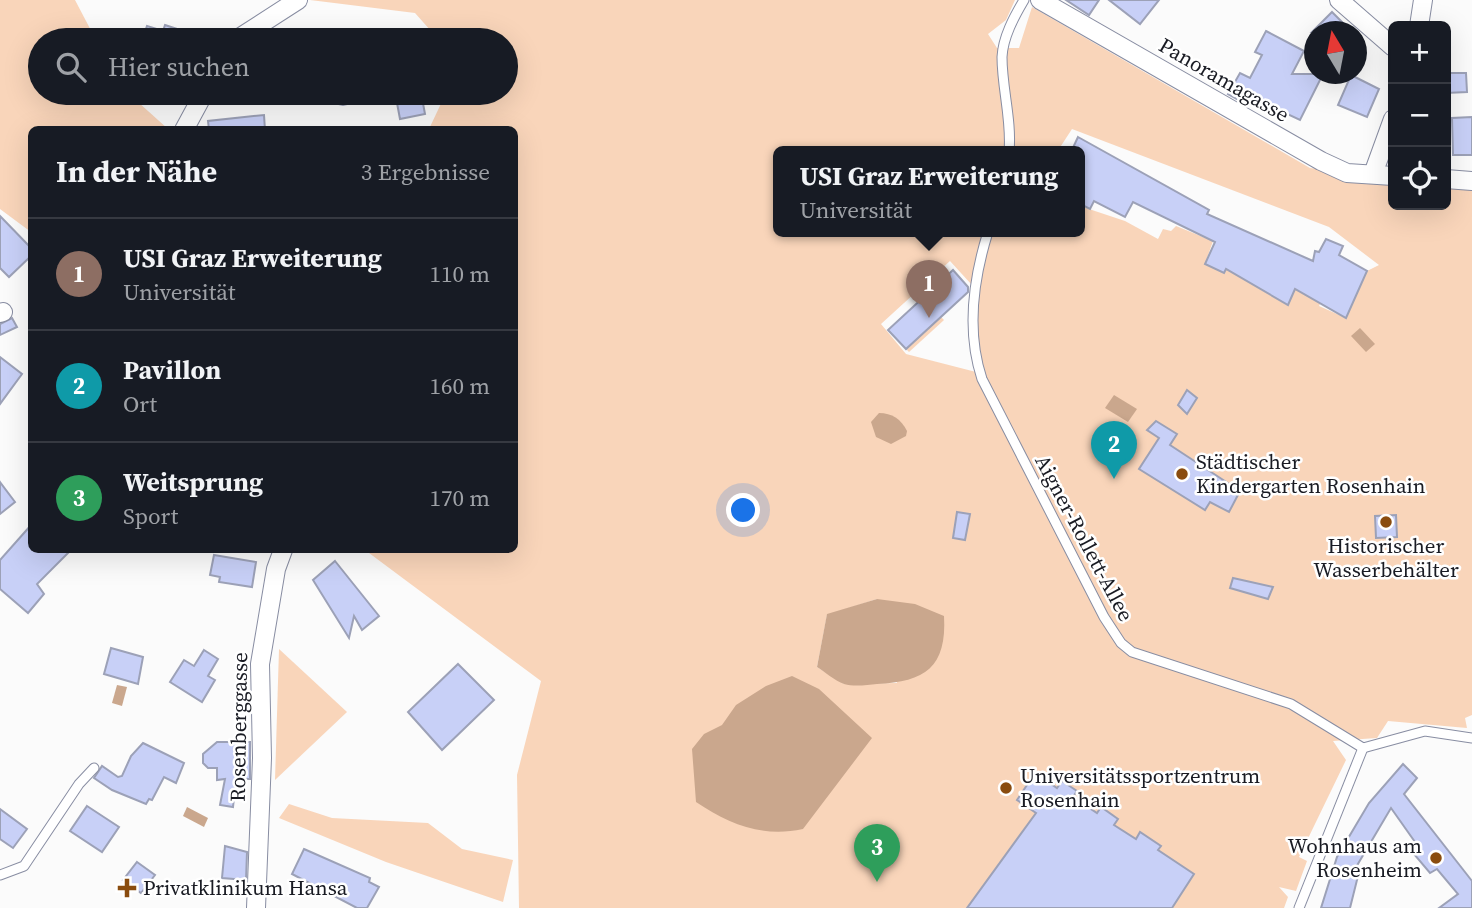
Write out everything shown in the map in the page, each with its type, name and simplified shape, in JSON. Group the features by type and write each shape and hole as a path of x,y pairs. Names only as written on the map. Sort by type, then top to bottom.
{"street":[{"path":"255,28 298,0"},
{"name":"Panoramagasse","path":"1040,0 1303,152 1347,173 1388,176"},
{"path":"1339,0 1388,43"},
{"path":"1420,21 1423,0"},
{"path":"186,126 198,105"},
{"path":"1373,174 1388,133"},
{"path":"1451,180 1472,181"},
{"name":"Rosenberggasse","path":"256,908 262,758 260,664 276,569 282,553"}],"lane":[{"path":"1009,146 1002,57 1005,40 1024,0"},
{"name":"Aigner-Rollett-Allee","path":"986,237 981,253 972,315 976,362 982,379 1104,617 1121,642 1132,652 1291,704 1363,748"},
{"path":"1299,908 1363,748 1425,731 1472,738"},
{"path":"0,875 24,866 79,785 94,768"}],"shaded area":[{"path":"0,0 75,0 90,28 28,28 28,105 141,105 165,126 28,126 28,230 0,209"},
{"path":"310,0 1015,0 1006,20 988,34 997,48 1019,48 1032,7 1310,168 1388,178 1388,210 1451,210 1451,188 1472,190 1472,715 1465,718 1467,728 1388,721 1377,738 1333,741 1346,760 1299,857 1307,861 1296,891 1279,887 1288,897 1284,908 519,908 517,775 541,681 369,553 518,553 518,126 430,126 440,105 518,105 518,28 428,28 415,13","holes":["950,261 971,284 976,372 906,354 881,324","877,599 897,683 844,684 817,667 827,615"]},
{"path":"941,317 944,320 909,352 906,349"},
{"path":"1360,328 1375,344 1366,352 1351,336"},
{"path":"1114,395 1137,409 1128,422 1105,408"},
{"path":"879,413 899,420 907,431 906,436 891,444 876,437 871,422"},
{"path":"877,599 915,604 944,616 942,648 930,668 908,680 860,686 841,683 817,667 827,614"},
{"path":"279,649 347,712 275,780"},
{"path":"792,676 819,689 872,738 803,829 774,832 747,827 721,817 696,802 692,749 704,734 722,725 736,705 766,686"},
{"path":"117,685 127,687 122,706 112,703"},
{"path":"289,804 332,818 428,823 462,849 513,860 503,902 386,862 279,818"},
{"path":"187,807 208,818 204,827 183,816"}],"building":[{"path":"1066,0 1099,0 1089,15"},
{"path":"1109,0 1159,0 1140,24"},
{"path":"1332,12 1341,21 1323,21"},
{"path":"1266,31 1304,51 1292,74 1304,74 1304,84 1318,84 1300,120 1264,103 1263,105 1251,99 1248,105 1228,94 1240,73 1250,78 1262,55 1255,52"},
{"path":"1451,73 1466,73 1467,92 1451,93"},
{"path":"1367,83 1379,89 1367,117 1338,105 1347,84"},
{"path":"397,105 423,105 425,114 400,119"},
{"path":"264,115 265,126 209,126 208,121"},
{"path":"1472,117 1472,155 1453,155 1452,118"},
{"path":"1078,137 1209,210 1207,214 1313,261 1315,251 1319,252 1326,239 1343,246 1339,255 1367,271 1346,318 1295,289 1288,305 1226,269 1224,273 1205,264 1215,242 1133,202 1125,217 1094,201 1090,209 1085,206 1085,146 1074,146"},
{"path":"0,216 28,245 28,259 9,277 0,268"},
{"path":"953,270 968,287 968,292 906,349 888,330"},
{"path":"12,318 17,327 0,335 0,324"},
{"path":"0,357 22,374 0,404"},
{"path":"1187,390 1197,398 1187,414 1178,405"},
{"name":"Städtischer Kindergarten Rosenhain","path":"1156,421 1177,434 1170,445 1240,491 1229,512 1210,502 1205,510 1139,469 1159,438 1147,430"},
{"path":"0,482 15,502 0,514"},
{"path":"957,512 970,514 965,540 953,538"},
{"name":"Historischer Wasserbehälter","path":"1396,515 1397,537 1376,538 1375,516"},
{"path":"28,528 28,553 68,553 37,584 44,594 28,613 0,589 0,560"},
{"path":"214,555 256,562 252,587 219,582 220,577 210,575"},
{"path":"335,561 379,616 362,630 354,616 349,638 313,580"},
{"path":"1233,578 1273,587 1268,599 1230,588"},
{"path":"111,648 143,657 138,684 104,674"},
{"path":"204,650 218,659 208,676 215,680 202,702 170,682 184,660 194,666"},
{"path":"458,664 494,700 442,750 408,712"},
{"path":"217,742 250,742 250,779 236,779 233,807 220,805 225,779 217,780 217,768 208,768 203,763 203,754"},
{"path":"143,743 184,763 176,783 164,777 152,800 149,799 146,804 112,790 94,778 102,766 118,777 122,776 131,756"},
{"path":"1403,764 1417,778 1404,794 1472,881 1472,908 1439,908 1458,894 1437,869 1430,873 1408,847 1415,842 1391,808 1352,874 1358,876 1350,908 1321,908 1337,857 1369,803"},
{"path":"1035,773 1057,788 1062,781 1077,791 1073,797 1097,813 1101,807 1118,819 1114,825 1136,839 1140,832 1161,846 1158,850 1194,874 1172,908 967,908 1036,813 1017,800"},
{"path":"87,806 119,827 102,852 70,831"},
{"path":"0,809 27,829 13,848 0,839"},
{"path":"225,846 247,852 246,880 222,878"},
{"path":"304,849 370,878 369,882 379,887 367,908 357,908 292,874"},
{"path":"137,862 155,875 141,893 123,880"}],"place":[{"name":"USI Graz Erweiterung","path":"929,318"},
{"name":"Städtischer Kindergarten Rosenhain","path":"1182,474"},
{"name":"Pavillon","path":"1114,479"},
{"name":"Historischer Wasserbehälter","path":"1386,522"},
{"name":"Universitätssportzentrum Rosenhain","path":"1006,788"},
{"name":"Wohnhaus am Rosenheim","path":"1436,858"},
{"name":"Weitsprung","path":"877,882"},
{"name":"Privatklinikum Hansa","path":"127,888"}]}
